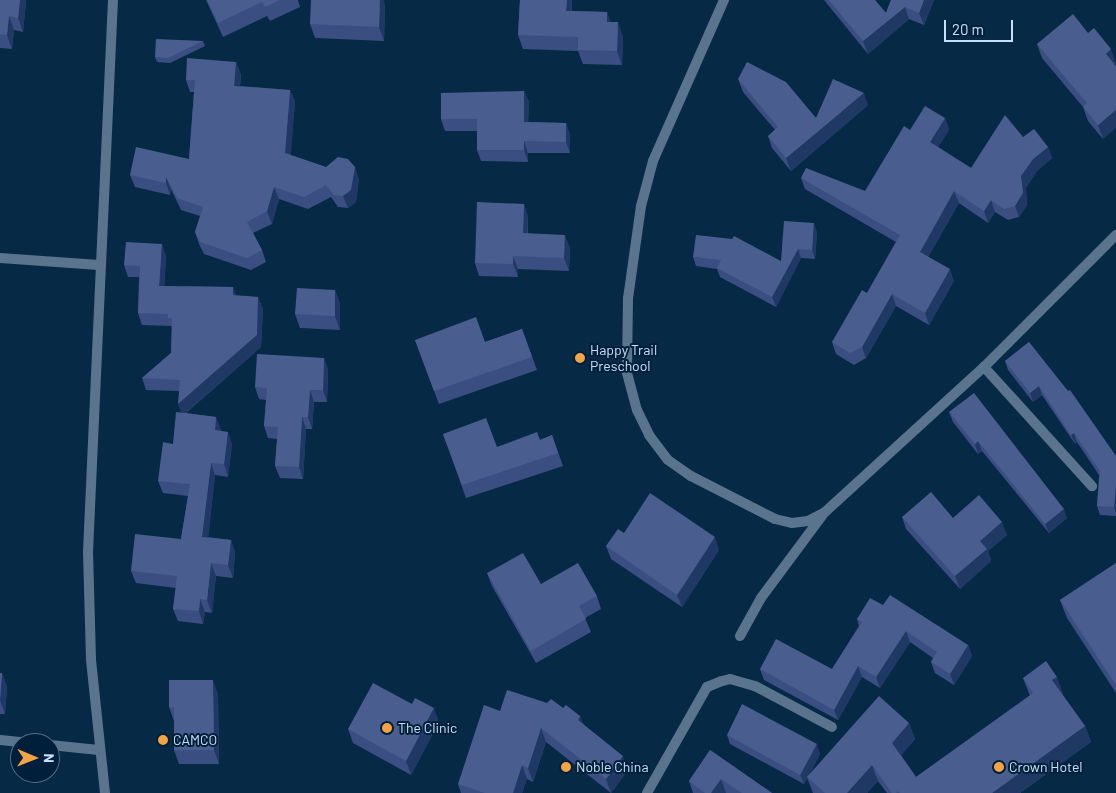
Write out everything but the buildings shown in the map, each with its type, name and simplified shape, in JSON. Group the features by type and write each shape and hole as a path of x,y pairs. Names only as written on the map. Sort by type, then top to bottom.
{"street":[{"path":"105,793 91,659 88,552 99,265 114,0"},
{"path":"724,0 654,161 641,206 628,298 627,373 637,410 649,435 668,460 691,476 775,519 792,523 808,521 824,513"},
{"path":"740,636 761,598 824,513 984,367 1116,235"},
{"path":"0,258 99,265"},
{"path":"984,367 1092,486"},
{"path":"648,793 707,687 722,681 730,679 755,686 832,727"},
{"path":"60,746 100,750"}],"place":[{"name":"Happy Trail Preschool","path":"580,358"},
{"name":"The Clinic","path":"387,728"},
{"name":"CAMCO","path":"163,740"},
{"name":"Noble China","path":"566,767"},
{"name":"Crown Hotel","path":"999,767"}]}
